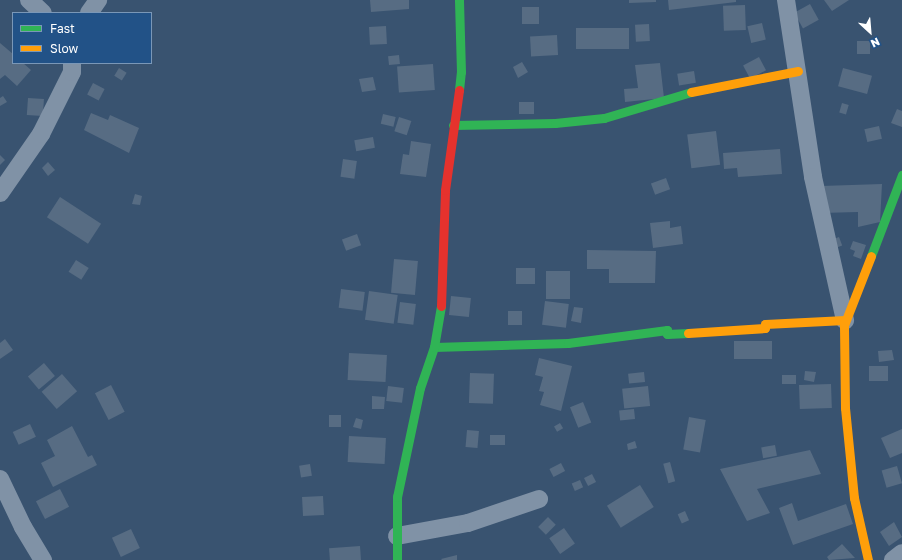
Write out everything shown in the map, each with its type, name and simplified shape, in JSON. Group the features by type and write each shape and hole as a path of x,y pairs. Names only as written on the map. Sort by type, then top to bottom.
{"street":[{"path":"29,0 42,12"},
{"path":"90,12 98,0"},
{"path":"397,560 397,497 420,388 434,347 442,309 446,190 453,124 461,72 459,0"},
{"path":"786,0 798,71 797,88 813,177 844,323 845,408 854,498 868,560"},
{"path":"0,193 41,134 72,72 72,64"},
{"path":"453,124 555,123 604,118 681,94 798,71"},
{"path":"844,323 902,175"},
{"path":"434,347 568,344 667,330 667,334 765,328 765,324 844,323"},
{"path":"0,479 41,559"},
{"path":"397,536 468,523 539,499"},
{"path":"893,560 902,553"}],"building":[{"path":"370,0 409,0 409,9 371,12"},
{"path":"629,0 656,0 656,2 629,3"},
{"path":"668,0 736,0 736,2 669,10"},
{"path":"824,0 849,0 832,11"},
{"path":"810,4 819,20 803,28 794,13"},
{"path":"745,5 746,30 724,31 723,6"},
{"path":"522,7 539,7 539,24 522,24"},
{"path":"762,23 766,40 751,43 747,26"},
{"path":"649,24 650,41 636,42 635,25"},
{"path":"386,26 387,44 370,45 369,27"},
{"path":"576,28 629,28 629,49 576,49"},
{"path":"557,35 558,55 531,56 530,36"},
{"path":"857,41 870,41 870,54 857,54"},
{"path":"0,43 12,53 12,64 24,64 31,70 17,86 5,75 0,79"},
{"path":"399,55 400,64 389,65 388,56"},
{"path":"759,57 766,70 750,79 743,65"},
{"path":"522,62 528,72 518,78 513,67"},
{"path":"660,63 664,98 625,102 624,89 638,88 635,65"},
{"path":"433,64 435,90 399,92 397,67"},
{"path":"119,68 127,73 122,80 114,76"},
{"path":"843,68 872,76 867,94 838,86"},
{"path":"694,71 696,83 679,86 677,74"},
{"path":"373,77 376,90 362,92 359,79"},
{"path":"93,83 105,89 99,100 87,95"},
{"path":"3,96 7,102 0,106 0,98"},
{"path":"28,98 44,99 43,116 27,115"},
{"path":"519,102 534,102 534,114 519,114"},
{"path":"842,103 849,105 846,115 839,113"},
{"path":"897,109 902,111 902,127 891,123"},
{"path":"91,113 108,120 110,115 139,128 129,153 84,130"},
{"path":"383,114 396,117 393,127 381,124"},
{"path":"399,117 411,121 407,135 394,131"},
{"path":"879,126 882,139 867,142 864,129"},
{"path":"716,131 720,165 691,168 687,135"},
{"path":"373,137 375,148 356,151 354,140"},
{"path":"411,141 431,144 426,177 400,174 403,154 409,155"},
{"path":"780,149 782,174 738,177 737,168 724,169 723,153"},
{"path":"0,155 5,160 0,165"},
{"path":"343,159 357,161 354,179 340,177"},
{"path":"48,162 55,170 48,176 42,168"},
{"path":"666,178 670,189 655,195 651,183"},
{"path":"882,184 880,222 858,227 858,212 821,213 821,186"},
{"path":"135,194 142,196 140,205 132,204"},
{"path":"60,197 101,224 88,244 47,217"},
{"path":"670,221 670,228 681,226 683,244 653,248 650,223"},
{"path":"357,234 361,245 346,251 342,239"},
{"path":"839,237 842,245 835,248 832,240"},
{"path":"853,241 866,245 861,259 853,256 855,251 850,249"},
{"path":"587,250 656,251 655,283 609,283 609,269 587,269"},
{"path":"394,259 418,261 415,295 391,293"},
{"path":"76,260 89,268 81,280 69,272"},
{"path":"516,268 535,268 535,284 516,284"},
{"path":"546,271 570,271 570,299 546,299"},
{"path":"341,289 365,292 363,311 339,308"},
{"path":"369,291 398,295 394,324 365,320"},
{"path":"451,296 471,298 469,317 449,315"},
{"path":"545,301 569,304 566,328 542,325"},
{"path":"400,302 416,304 413,325 397,323"},
{"path":"574,307 583,308 581,323 571,321"},
{"path":"508,311 522,311 522,325 508,325"},
{"path":"5,339 13,350 0,359 0,343"},
{"path":"734,341 772,341 772,359 734,359"},
{"path":"892,350 894,360 879,362 878,351"},
{"path":"349,353 387,355 386,382 348,380"},
{"path":"539,358 572,366 561,411 540,405 544,392 539,391 543,377 535,375"},
{"path":"44,363 55,376 39,390 28,376"},
{"path":"869,366 888,366 888,381 869,381"},
{"path":"805,371 816,372 814,382 804,380"},
{"path":"644,372 645,382 629,384 628,374"},
{"path":"470,373 494,374 493,404 469,403"},
{"path":"62,374 77,391 57,409 42,392"},
{"path":"782,375 796,375 796,384 782,384"},
{"path":"831,384 832,408 800,409 799,385"},
{"path":"111,385 125,412 109,420 95,393"},
{"path":"388,386 404,388 402,403 386,401"},
{"path":"648,386 650,406 624,409 622,389"},
{"path":"372,396 385,397 384,409 372,409"},
{"path":"583,402 591,422 578,428 570,407"},
{"path":"634,409 635,419 620,421 619,411"},
{"path":"329,415 341,415 341,427 329,427"},
{"path":"689,417 706,420 700,452 683,449"},
{"path":"356,418 363,420 361,429 353,427"},
{"path":"560,423 563,428 557,432 554,427"},
{"path":"30,424 36,437 19,445 13,432"},
{"path":"72,426 88,457 92,455 97,465 53,487 41,463 55,456 47,440"},
{"path":"902,429 902,453 890,458 881,438"},
{"path":"467,430 479,431 477,448 466,447"},
{"path":"490,435 505,435 505,445 490,445"},
{"path":"349,436 386,438 385,464 348,462"},
{"path":"635,441 637,448 628,450 627,444"},
{"path":"775,445 777,456 763,458 761,447"},
{"path":"810,450 821,474 757,489 770,513 747,521 720,469"},
{"path":"670,462 675,481 668,483 663,464"},
{"path":"561,463 565,471 554,477 549,469"},
{"path":"310,464 312,476 301,478 299,466"},
{"path":"897,466 902,483 887,488 882,470"},
{"path":"592,474 596,482 588,486 584,478"},
{"path":"580,480 583,487 575,491 572,484"},
{"path":"640,485 654,507 621,528 607,506"},
{"path":"60,489 69,507 45,519 36,501"},
{"path":"323,496 324,515 303,516 302,497"},
{"path":"792,503 798,521 846,504 853,524 793,545 779,508"},
{"path":"685,511 689,520 682,523 678,514"},
{"path":"548,517 556,525 546,535 538,527"},
{"path":"894,522 902,537 889,546 880,532"},
{"path":"564,528 575,544 560,554 549,538"},
{"path":"131,529 140,548 121,557 112,538"},
{"path":"842,544 855,558 829,560 827,557"},
{"path":"360,546 361,560 330,560 329,548"},
{"path":"457,555 457,560 441,559"}],"traffic: fast":[{"path":"459,0 461,72 459,90"},
{"path":"453,125 555,123 604,118 691,92"},
{"path":"871,256 902,175"},
{"path":"397,560 397,497 420,388 434,347 441,306"},
{"path":"434,347 568,343 667,330 667,334 688,333"}],"traffic: slow":[{"path":"691,92 798,71"},
{"path":"868,560 854,498 845,408 844,325 871,256"},
{"path":"688,333 765,328 765,324 845,320 844,325"}],"traffic: jam":[{"path":"441,306 445,190 459,90"}]}
